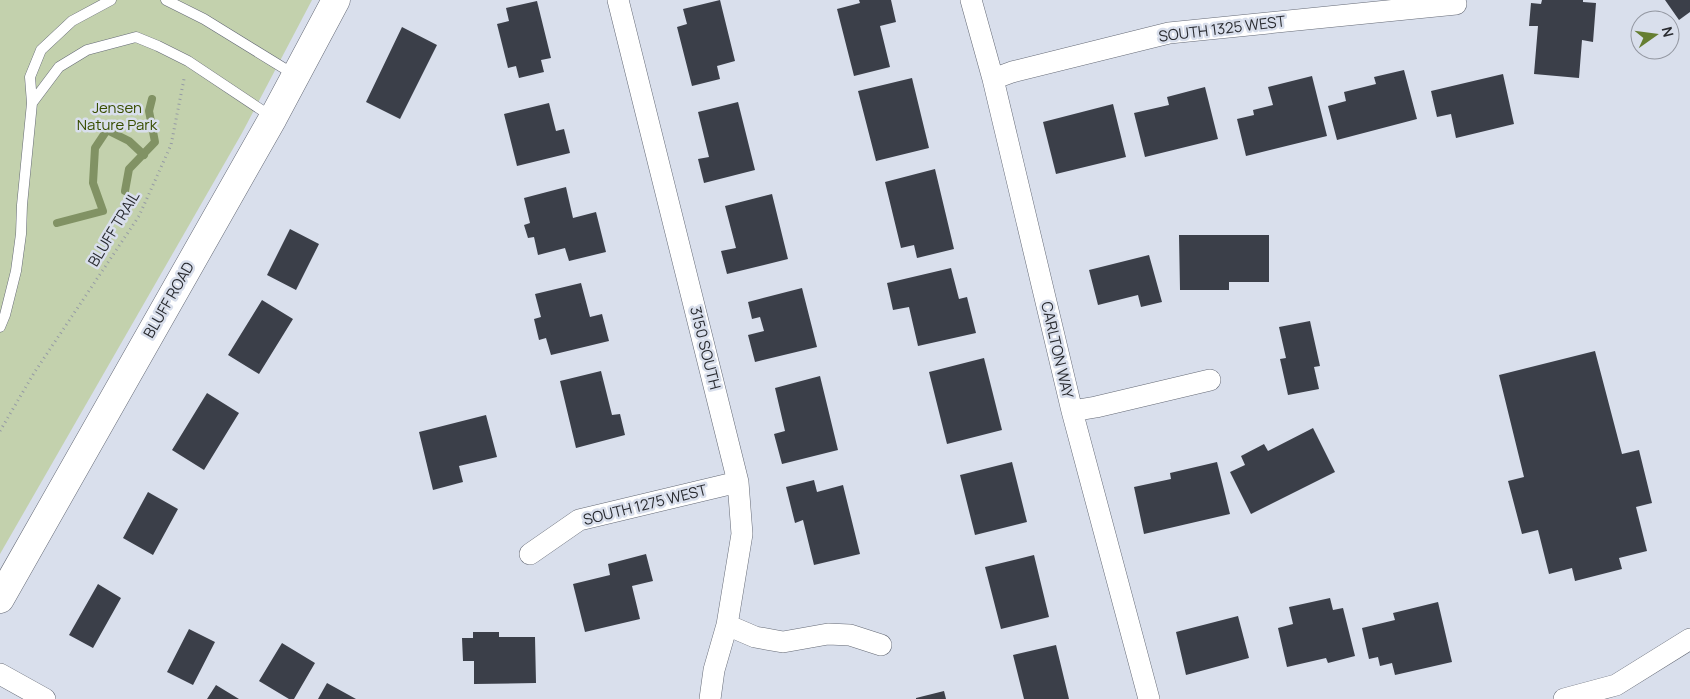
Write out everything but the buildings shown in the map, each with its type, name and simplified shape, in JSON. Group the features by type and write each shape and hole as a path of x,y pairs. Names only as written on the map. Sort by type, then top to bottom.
{"main road":[{"name":"BLUFF ROAD","path":"0,599 273,118 336,0"}],"street":[{"name":"3150 SOUTH","path":"618,0 738,482 742,534 727,625 714,670 710,699"},
{"name":"CARLTON WAY","path":"971,0 993,79 1072,411 1149,699"},
{"name":"SOUTH 1325 WEST","path":"993,79 1012,72 1169,33 1456,4"},
{"path":"1072,411 1210,380"},
{"name":"SOUTH 1275 WEST","path":"530,554 579,520 738,482"},
{"path":"727,625 755,637 783,642 828,634 850,635 881,645"},
{"path":"1564,699 1616,685 1690,639"},
{"path":"0,674 45,699"}],"lane":[{"path":"0,327 5,315 16,271 22,234 22,205 32,102 30,77 41,50 72,20 111,0"},
{"path":"166,0 204,19 296,75"},
{"path":"32,102 59,67 87,50 136,37 188,61 273,118"}],"path":[{"name":"BLUFF TRAIL","path":"0,431 34,373 139,216 171,145 188,61"}],"green space":[{"name":"Jensen Nature Park","path":"0,0 312,0 242,133 0,554"}],"waterway":[{"path":"125,191 129,169 155,142 149,111 152,99"},
{"path":"57,223 103,211 93,183 95,148 107,130 129,141 144,155"}]}
